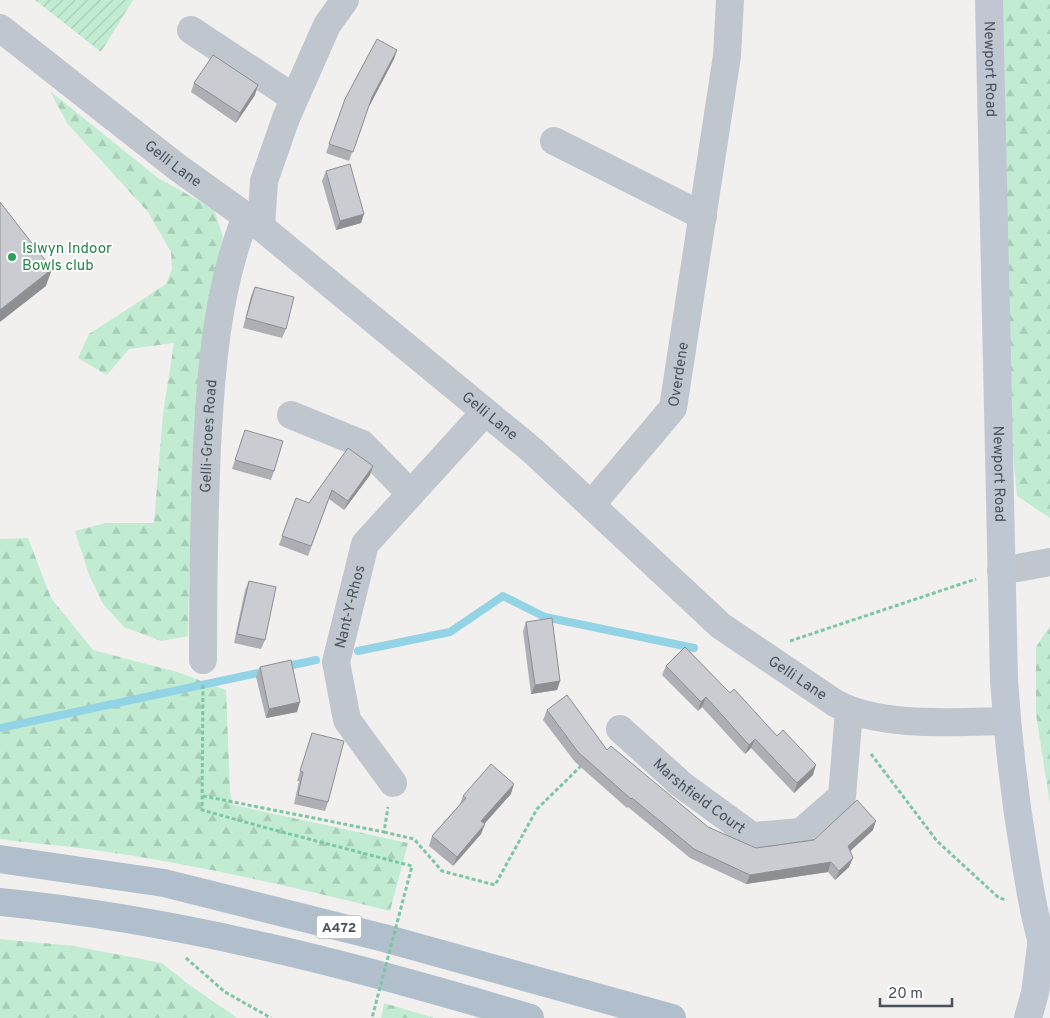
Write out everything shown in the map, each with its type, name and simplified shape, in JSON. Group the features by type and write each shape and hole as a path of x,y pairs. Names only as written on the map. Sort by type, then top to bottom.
{"main road":[{"name":"Newport Road","path":"989,0 1001,571 1007,721 1016,800 1032,898 1046,956 1028,1018"},
{"name":"A472","path":"0,859 164,883 384,938 672,1018"},
{"name":"A472","path":"0,902 142,921 261,946 418,985 530,1018"}],"street":[{"name":"Gelli-Groes Road","path":"203,660 204,520 209,413 216,331 228,270 235,245 254,222 264,181 294,98 327,25 345,0"},
{"name":"Overdene","path":"591,505 673,408 727,56 730,0"},
{"name":"Gelli Lane","path":"0,28 169,161 254,222 532,451 721,626 759,651 849,719 881,718 937,722 1007,721"},
{"path":"191,30 294,98"},
{"path":"554,141 702,216"},
{"name":"Nant-Y-Rhos","path":"393,783 347,720 336,662 365,544 484,412"},
{"path":"291,415 362,444 410,493"},
{"path":"1001,571 1050,562"},
{"name":"Marshfield Court","path":"620,729 682,785 752,836 801,832 842,796 849,719"}],"path":[{"path":"759,651 1001,571"},
{"path":"203,660 202,810 263,828 412,866 372,1018"},
{"path":"849,719 862,741 937,841 999,898 1013,902 1032,898"},
{"path":"203,796 414,839 442,871 495,885 537,809 585,762"},
{"path":"384,832 393,783"},
{"path":"179,956 188,958 225,992 271,1018"}],"green space":[{"path":"35,0 133,0 101,52"},
{"path":"1000,0 1050,0 1050,518 1017,496 1011,434"},
{"path":"50,91 158,178 214,209 223,237 208,316 189,581 188,636 161,641 124,627 103,604 89,575 75,531 106,523 154,523 163,413 174,343 129,349 107,375 78,358 89,334 166,284 172,269 171,252 148,212 67,123"},
{"path":"28,538 51,598 93,650 177,672 226,690 230,792 233,805 408,843 390,911 202,868 87,849 0,839 0,539"},
{"path":"1050,626 1050,804 1036,714 1036,647"},
{"path":"0,939 74,946 162,963 188,984 237,1018 0,1018"},
{"path":"384,1003 434,1018 381,1018"}],"building":[{"path":"377,39 397,50 372,97 353,152 329,144 345,99"},
{"path":"213,55 258,85 240,113 194,83"},
{"path":"350,164 364,214 340,221 326,171"},
{"path":"0,202 52,269 0,310"},
{"path":"255,287 294,297 286,329 246,318"},
{"path":"245,430 283,441 274,471 235,460"},
{"path":"348,448 373,466 348,501 332,490 311,546 282,536 296,498 309,503"},
{"path":"249,581 276,587 265,640 237,634"},
{"path":"552,618 560,681 535,685 526,622"},
{"path":"685,647 730,693 734,689 777,736 783,730 816,765 797,783 755,739 749,745 706,697 701,702 666,666"},
{"path":"291,660 300,702 269,709 260,667"},
{"path":"567,695 607,750 611,746 708,827 756,848 814,840 857,800 876,821 848,846 853,858 839,871 831,862 750,875 694,849 631,799 578,752 547,710"},
{"path":"312,733 344,741 328,802 298,795 303,772 300,771"},
{"path":"491,764 514,784 481,821 485,824 457,857 432,836 466,798 463,796"}],"waterway":[{"path":"358,651 450,632 503,596 545,617 694,648"},
{"path":"283,667 316,660"},
{"path":"0,728 267,671"}],"place":[{"name":"Islwyn Indoor Bowls club","path":"12,257"}]}
